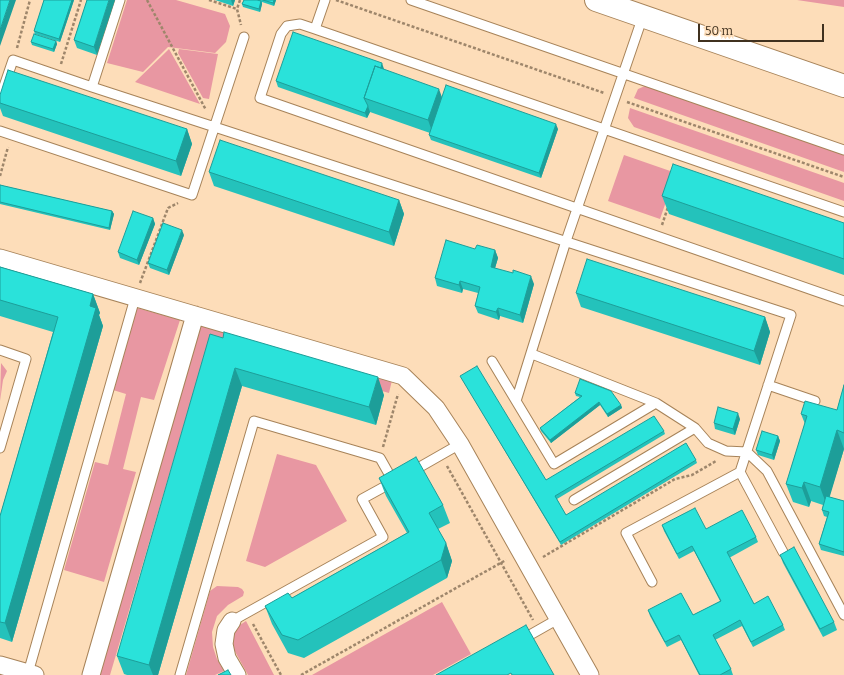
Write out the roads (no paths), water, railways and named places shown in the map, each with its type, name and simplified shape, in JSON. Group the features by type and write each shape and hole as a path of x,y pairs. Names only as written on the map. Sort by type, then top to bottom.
{"main road":[{"path":"596,0 844,86"}],"street":[{"path":"0,258 403,376 436,408 460,444 590,675"},
{"path":"91,675 196,315"},
{"path":"232,621 226,630 224,644 227,658 237,675"},
{"path":"0,665 32,674"}],"lane":[{"path":"92,87 120,0"},
{"path":"315,29 325,0"},
{"path":"411,0 844,150"},
{"path":"516,400 532,354 577,208 644,16"},
{"path":"844,212 300,24 287,26 281,34 260,98 844,301"},
{"path":"0,131 192,195 244,37"},
{"path":"0,98 13,60 791,315 740,472 783,552"},
{"path":"32,674 135,298"},
{"path":"0,350 26,359 0,448"},
{"path":"532,354 656,403 695,428 708,443 732,451 746,452 767,471 844,615"},
{"path":"492,361 554,464 656,403"},
{"path":"768,386 815,401"},
{"path":"180,675 254,421 380,458 393,482"},
{"path":"574,500 695,428"},
{"path":"232,621 383,537 362,499 460,444"},
{"path":"652,582 626,533 740,472"},
{"path":"512,645 558,619"}]}
